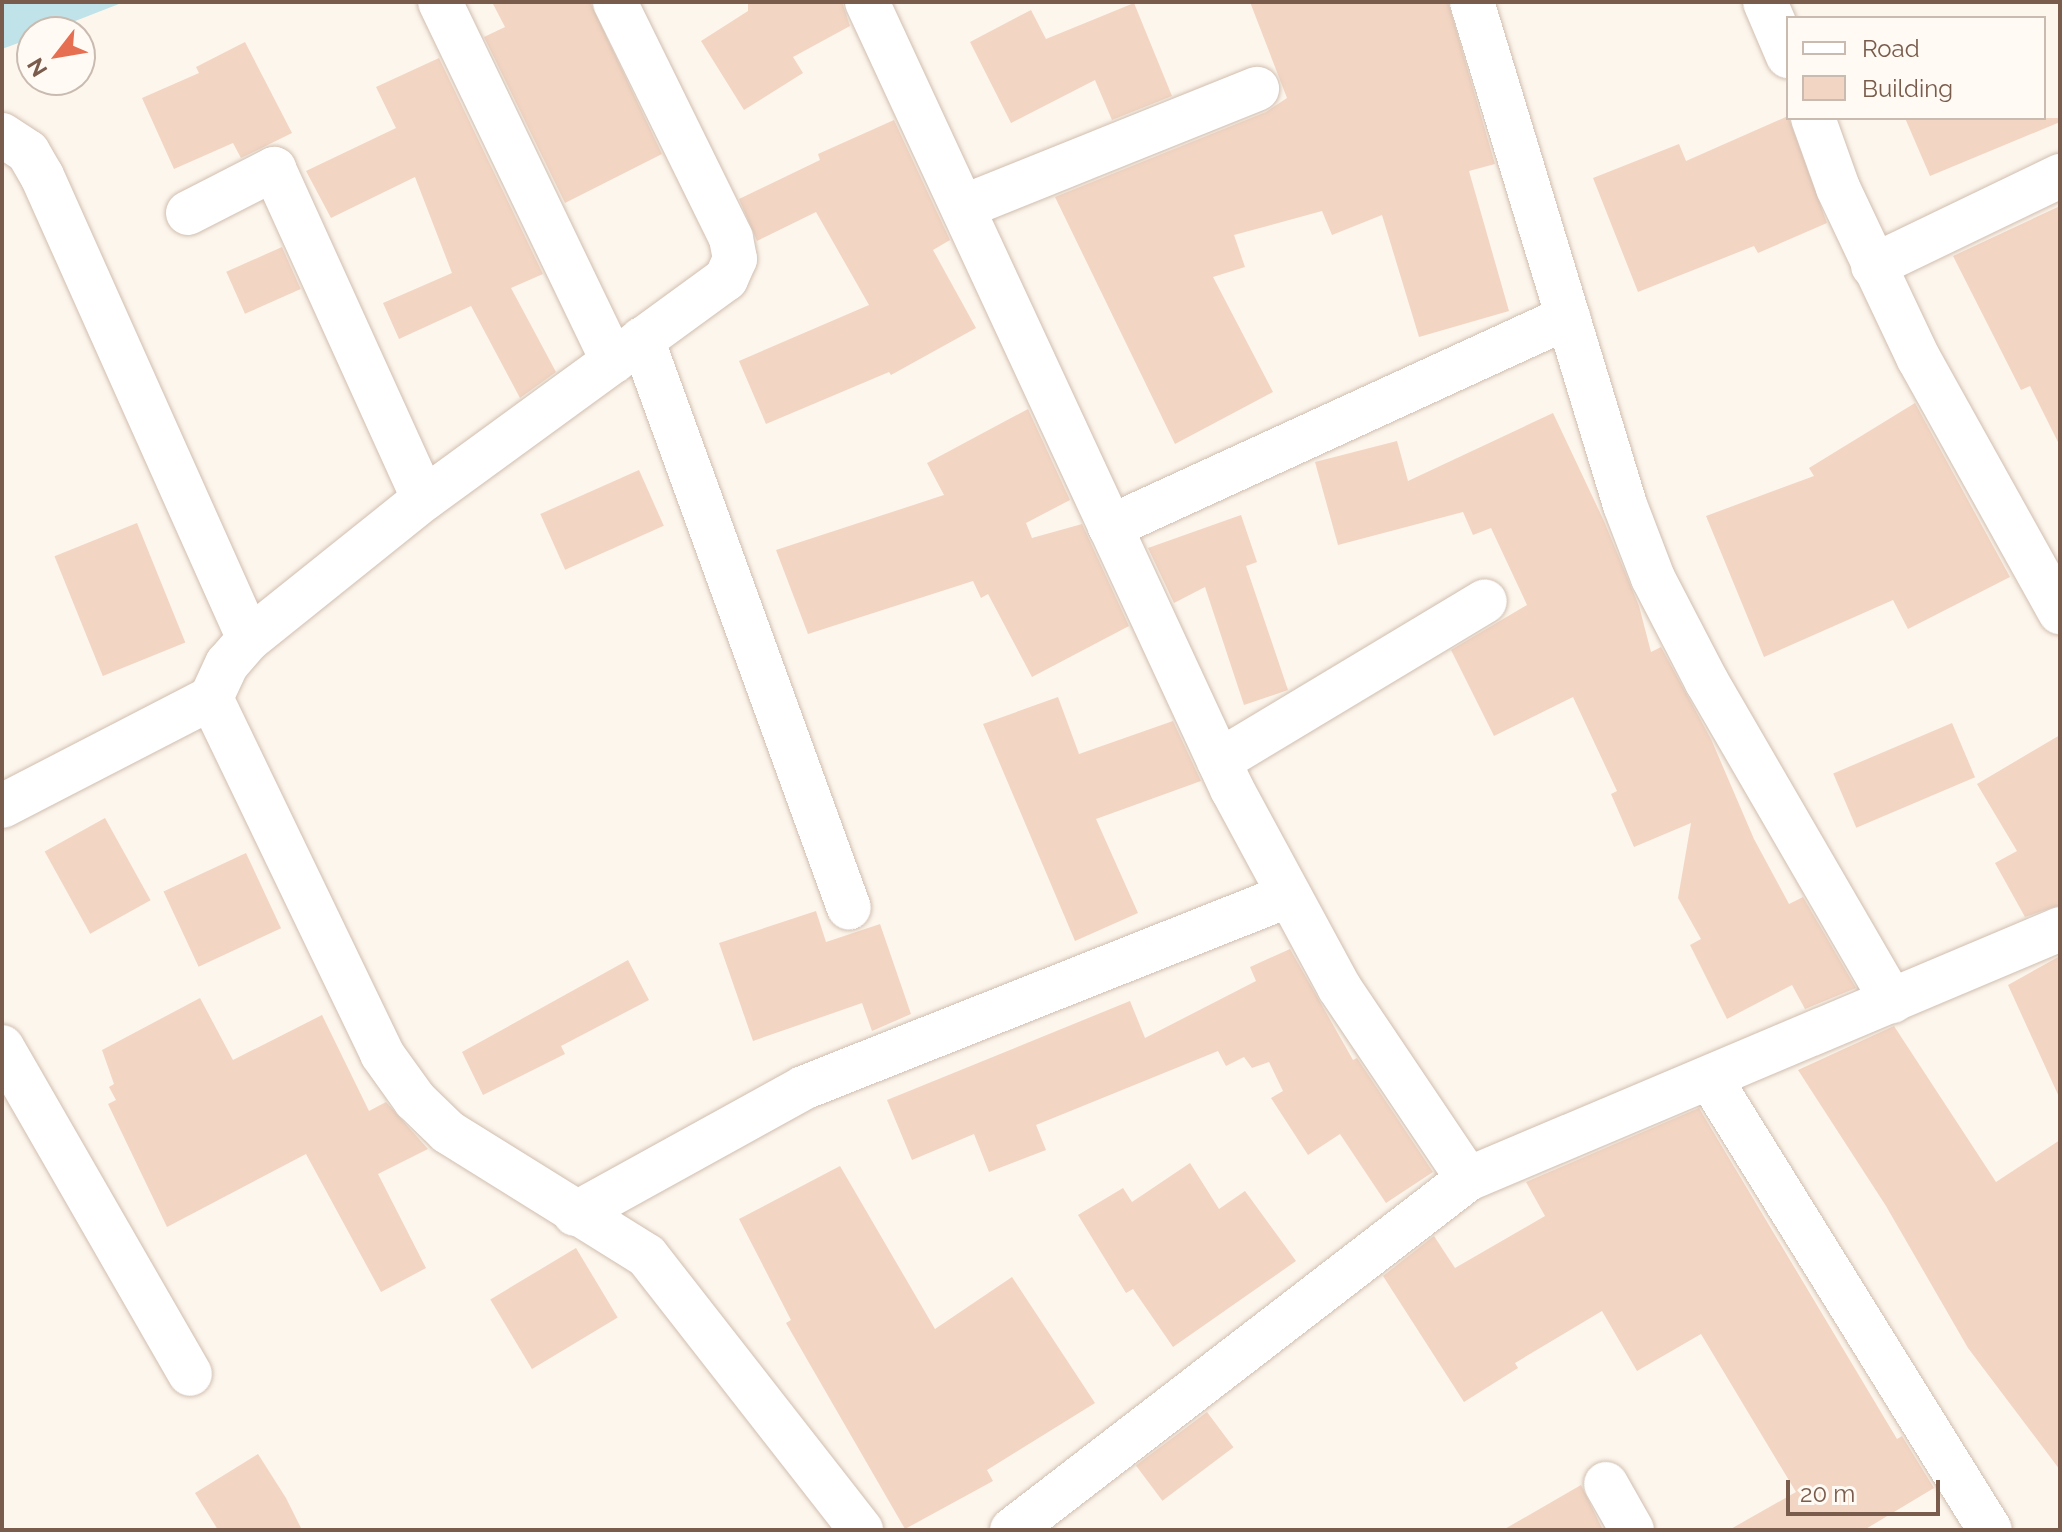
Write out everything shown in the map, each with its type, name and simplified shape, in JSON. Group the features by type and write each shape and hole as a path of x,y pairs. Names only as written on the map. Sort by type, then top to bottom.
{"street":[{"path":"440,2 628,350 849,908"},
{"path":"2,806 211,698 227,664 249,639 424,499 726,279 735,259 731,238 615,2"},
{"path":"867,2 1219,761 1287,896 1339,987 1468,1179"},
{"path":"1472,2 1625,505 1653,578 1707,682 1892,1001"},
{"path":"1765,2 1786,51"},
{"path":"963,207 1257,89"},
{"path":"1814,120 1873,266 2060,612"},
{"path":"2,135 28,152 42,176 249,639"},
{"path":"188,213 274,169 424,499"},
{"path":"1873,266 2060,176"},
{"path":"1110,527 1568,317"},
{"path":"1219,761 1485,601"},
{"path":"211,698 390,1066 415,1100 448,1132 575,1214 647,1256 861,1530"},
{"path":"575,1214 803,1088 1287,896"},
{"path":"1012,1530 1468,1179 1711,1080 2060,929"},
{"path":"2,1047 190,1374"},
{"path":"1711,1080 1990,1530"},
{"path":"1606,1484 1632,1530"}],"water":[{"path":"2,2 124,2 88,16 16,16 16,44 2,49"}],"building":[{"path":"492,2 590,2 662,154 565,203 484,37 505,27"},
{"path":"748,2 842,2 850,26 793,57 803,73 744,110 701,41 748,11"},
{"path":"1250,2 1448,2 1495,164 1469,171 1509,311 1419,337 1382,215 1332,235 1322,211 1234,235 1245,267 1213,277 1273,392 1175,444 1055,197 1266,112 1287,98"},
{"path":"1134,3 1172,96 1112,120 1095,80 1011,123 970,42 1031,10 1046,39"},
{"path":"245,42 292,133 241,158 233,143 174,169 142,98 199,73 196,67"},
{"path":"439,58 543,274 511,288 556,372 520,398 471,306 399,339 383,303 452,273 415,177 331,218 306,171 396,128 376,87"},
{"path":"1786,117 1827,223 1758,253 1754,246 1638,292 1593,178 1679,144 1686,161"},
{"path":"2060,118 2060,122 1930,176 1906,120"},
{"path":"894,120 950,240 933,250 976,328 891,375 889,372 766,424 739,361 869,305 816,212 757,241 739,199 820,160 818,154"},
{"path":"2060,206 2060,446 2030,386 2021,390 1953,256"},
{"path":"282,247 301,289 245,314 226,272"},
{"path":"1915,403 2010,577 1908,629 1893,600 1764,657 1706,516 1814,476 1809,468"},
{"path":"1028,409 1070,500 1026,523 1032,538 1082,524 1129,626 1032,677 988,594 981,598 973,581 808,634 776,550 944,495 927,463"},
{"path":"1553,413 1604,521 1639,606 1651,652 1661,647 1711,739 1754,839 1789,904 1803,897 1856,988 1805,1009 1792,985 1727,1019 1690,945 1701,939 1678,898 1691,823 1634,847 1611,794 1617,791 1573,697 1494,736 1451,650 1527,605 1491,528 1473,535 1463,512 1338,545 1315,462 1397,441 1408,481"},
{"path":"639,470 664,526 565,570 540,514"},
{"path":"1241,515 1257,562 1246,566 1288,690 1244,705 1205,587 1174,603 1148,548"},
{"path":"137,523 185,643 103,676 54,556"},
{"path":"1058,697 1079,754 1173,721 1201,781 1096,819 1138,913 1075,941 983,724"},
{"path":"1952,723 1975,777 1856,828 1833,773"},
{"path":"2060,735 2060,905 2025,917 1995,863 2017,851 1977,784"},
{"path":"105,818 151,900 90,934 45,851"},
{"path":"246,853 281,928 199,967 164,891"},
{"path":"816,911 826,942 880,924 911,1014 872,1031 862,1003 753,1041 719,943"},
{"path":"1290,949 1353,1060 1357,1058 1433,1172 1386,1203 1340,1134 1308,1155 1271,1098 1283,1091 1269,1062 1252,1068 1244,1057 1226,1066 1218,1051 1036,1125 1046,1150 989,1172 974,1134 912,1160 887,1100 1130,1001 1145,1038 1256,981 1250,967"},
{"path":"2060,956 2060,1099 2008,985"},
{"path":"628,960 649,1000 561,1046 565,1054 483,1095 462,1052"},
{"path":"200,998 233,1060 322,1015 369,1111 386,1102 428,1149 378,1174 426,1268 381,1292 306,1154 167,1227 108,1104 116,1100 109,1087 114,1084 102,1050"},
{"path":"1894,1026 1996,1182 2060,1140 2060,1470 1968,1348 1886,1206 1798,1070"},
{"path":"1699,1108 1897,1439 1902,1436 1934,1488 1864,1530 1729,1530 1796,1492 1701,1334 1637,1371 1602,1311 1515,1363 1518,1368 1464,1402 1383,1276 1434,1236 1455,1268 1545,1216 1526,1182"},
{"path":"1190,1163 1219,1209 1245,1191 1296,1261 1173,1347 1133,1289 1126,1293 1078,1215 1123,1188 1132,1202"},
{"path":"840,1166 935,1329 1012,1277 1095,1403 987,1470 993,1481 905,1529 786,1323 791,1320 739,1219"},
{"path":"576,1248 618,1317 532,1369 490,1300"},
{"path":"1207,1412 1233,1447 1162,1501 1136,1466"},
{"path":"258,1454 302,1530 218,1530 195,1493"},
{"path":"1581,1485 1603,1530 1503,1530"}]}
